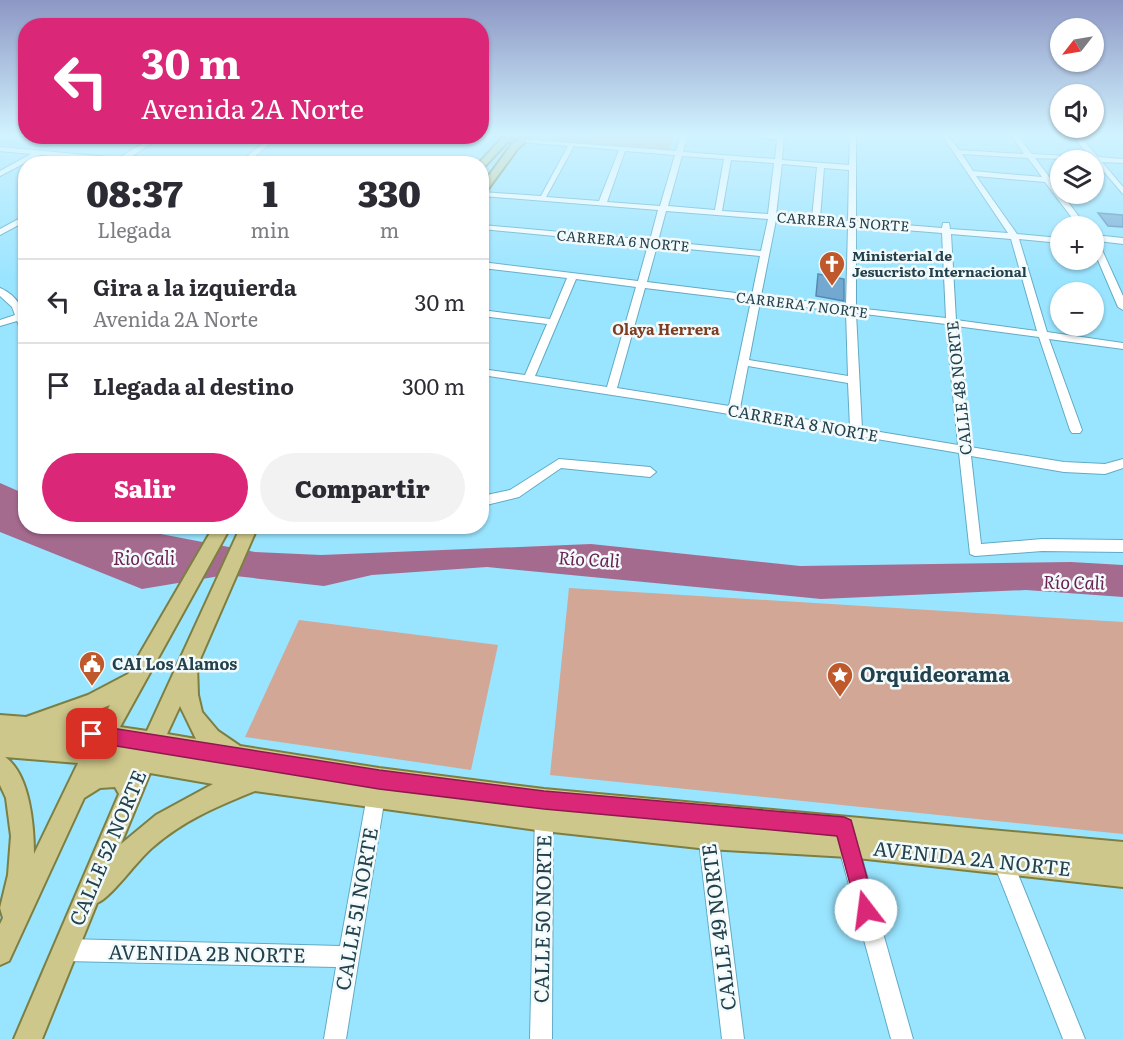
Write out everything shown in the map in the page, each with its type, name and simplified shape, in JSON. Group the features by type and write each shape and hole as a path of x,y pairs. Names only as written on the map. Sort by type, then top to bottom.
{"main road":[{"path":"0,952 77,790 219,534"},
{"name":"CALLE 52 NORTE","path":"28,1039 148,752 246,534"},
{"path":"82,912 106,877 134,848 164,823 194,803 256,771 208,738 194,718 188,697 187,675 193,652"},
{"path":"104,742 147,678 148,659"},
{"path":"10,725 69,713 137,679"},
{"name":"AVENIDA 2A NORTE","path":"10,725 256,771 378,788 544,810 708,826 846,836 1000,853 1123,875"},
{"name":"AVENIDA 2A NORTE","path":"0,746 104,742"},
{"path":"0,766 14,791 21,820 22,854 16,893 0,947"},
{"path":"77,790 97,777 117,775 128,785 130,794"},
{"name":"AVENIDA 2A NORTE","path":"1000,853 1123,854"}],"street":[{"path":"544,195 550,183"},
{"path":"603,202 610,183"},
{"path":"611,391 670,183"},
{"path":"719,210 724,183"},
{"path":"734,411 773,214 777,183"},
{"path":"817,218 820,183"},
{"path":"854,183 851,311 856,431"},
{"path":"979,183 1013,233 1042,335 1076,430"},
{"path":"1051,183 1075,216"},
{"name":"CARRERA 5 NORTE","path":"489,192 544,195 603,202"},
{"name":"CARRERA 5 NORTE","path":"489,193 1050,235"},
{"path":"0,232 18,222"},
{"name":"CARRERA 6 NORTE","path":"489,228 764,254"},
{"name":"CALLE 48 NORTE","path":"946,228 951,322 967,451 975,550 1042,545 1123,546"},
{"name":"CARRERA 5 NORTE","path":"1013,233 1050,239"},
{"path":"1104,242 1123,243"},
{"path":"1104,264 1123,307"},
{"name":"CARRERA 7 NORTE","path":"489,266 951,322 1123,346"},
{"path":"528,380 573,276"},
{"path":"0,291 18,315"},
{"path":"489,314 552,322"},
{"path":"0,323 18,324"},
{"path":"742,362 854,380"},
{"name":"CARRERA 8 NORTE","path":"489,373 611,391 1088,470 1123,464"},
{"path":"489,499 514,494 559,463 650,472"},
{"name":"CALLE 51 NORTE","path":"335,1039 378,788"},
{"name":"CALLE 50 NORTE","path":"542,1039 544,810"},
{"name":"CALLE 49 NORTE","path":"708,826 733,1039"},
{"path":"846,836 902,1039"},
{"path":"1000,853 1074,1039"},
{"name":"AVENIDA 2B NORTE","path":"65,950 349,957"}],"shaded area":[{"name":"Orquideorama","path":"569,588 1123,622 1123,834 550,775"},
{"path":"299,620 498,645 471,770 245,737"}],"water":[{"name":"Rio Cali","path":"0,483 18,491 18,534 161,534 255,552 321,555 591,544 800,566 1071,562 1123,565 1123,597 1026,590 821,599 487,567 372,575 324,586 226,575 142,589 0,532"}],"building":[{"path":"1098,213 1123,215 1123,227 1108,226 1104,216"},
{"name":"Ministerial de Jesucristo Internacional","path":"818,274 844,279 844,301 816,296"}],"place":[{"name":"Ministerial de Jesucristo Internacional","path":"832,287"},
{"name":"CAI Los Alamos","path":"92,687"},
{"name":"Orquideorama","path":"840,698"}],"district":[{"name":"Olaya Herrera","path":"666,330"}],"route":[{"path":"92,734 379,779 544,800 844,827 866,910"}],"water label":[{"name":"Río Cali","path":"589,560"},
{"name":"Río Cali","path":"1074,583"}]}
